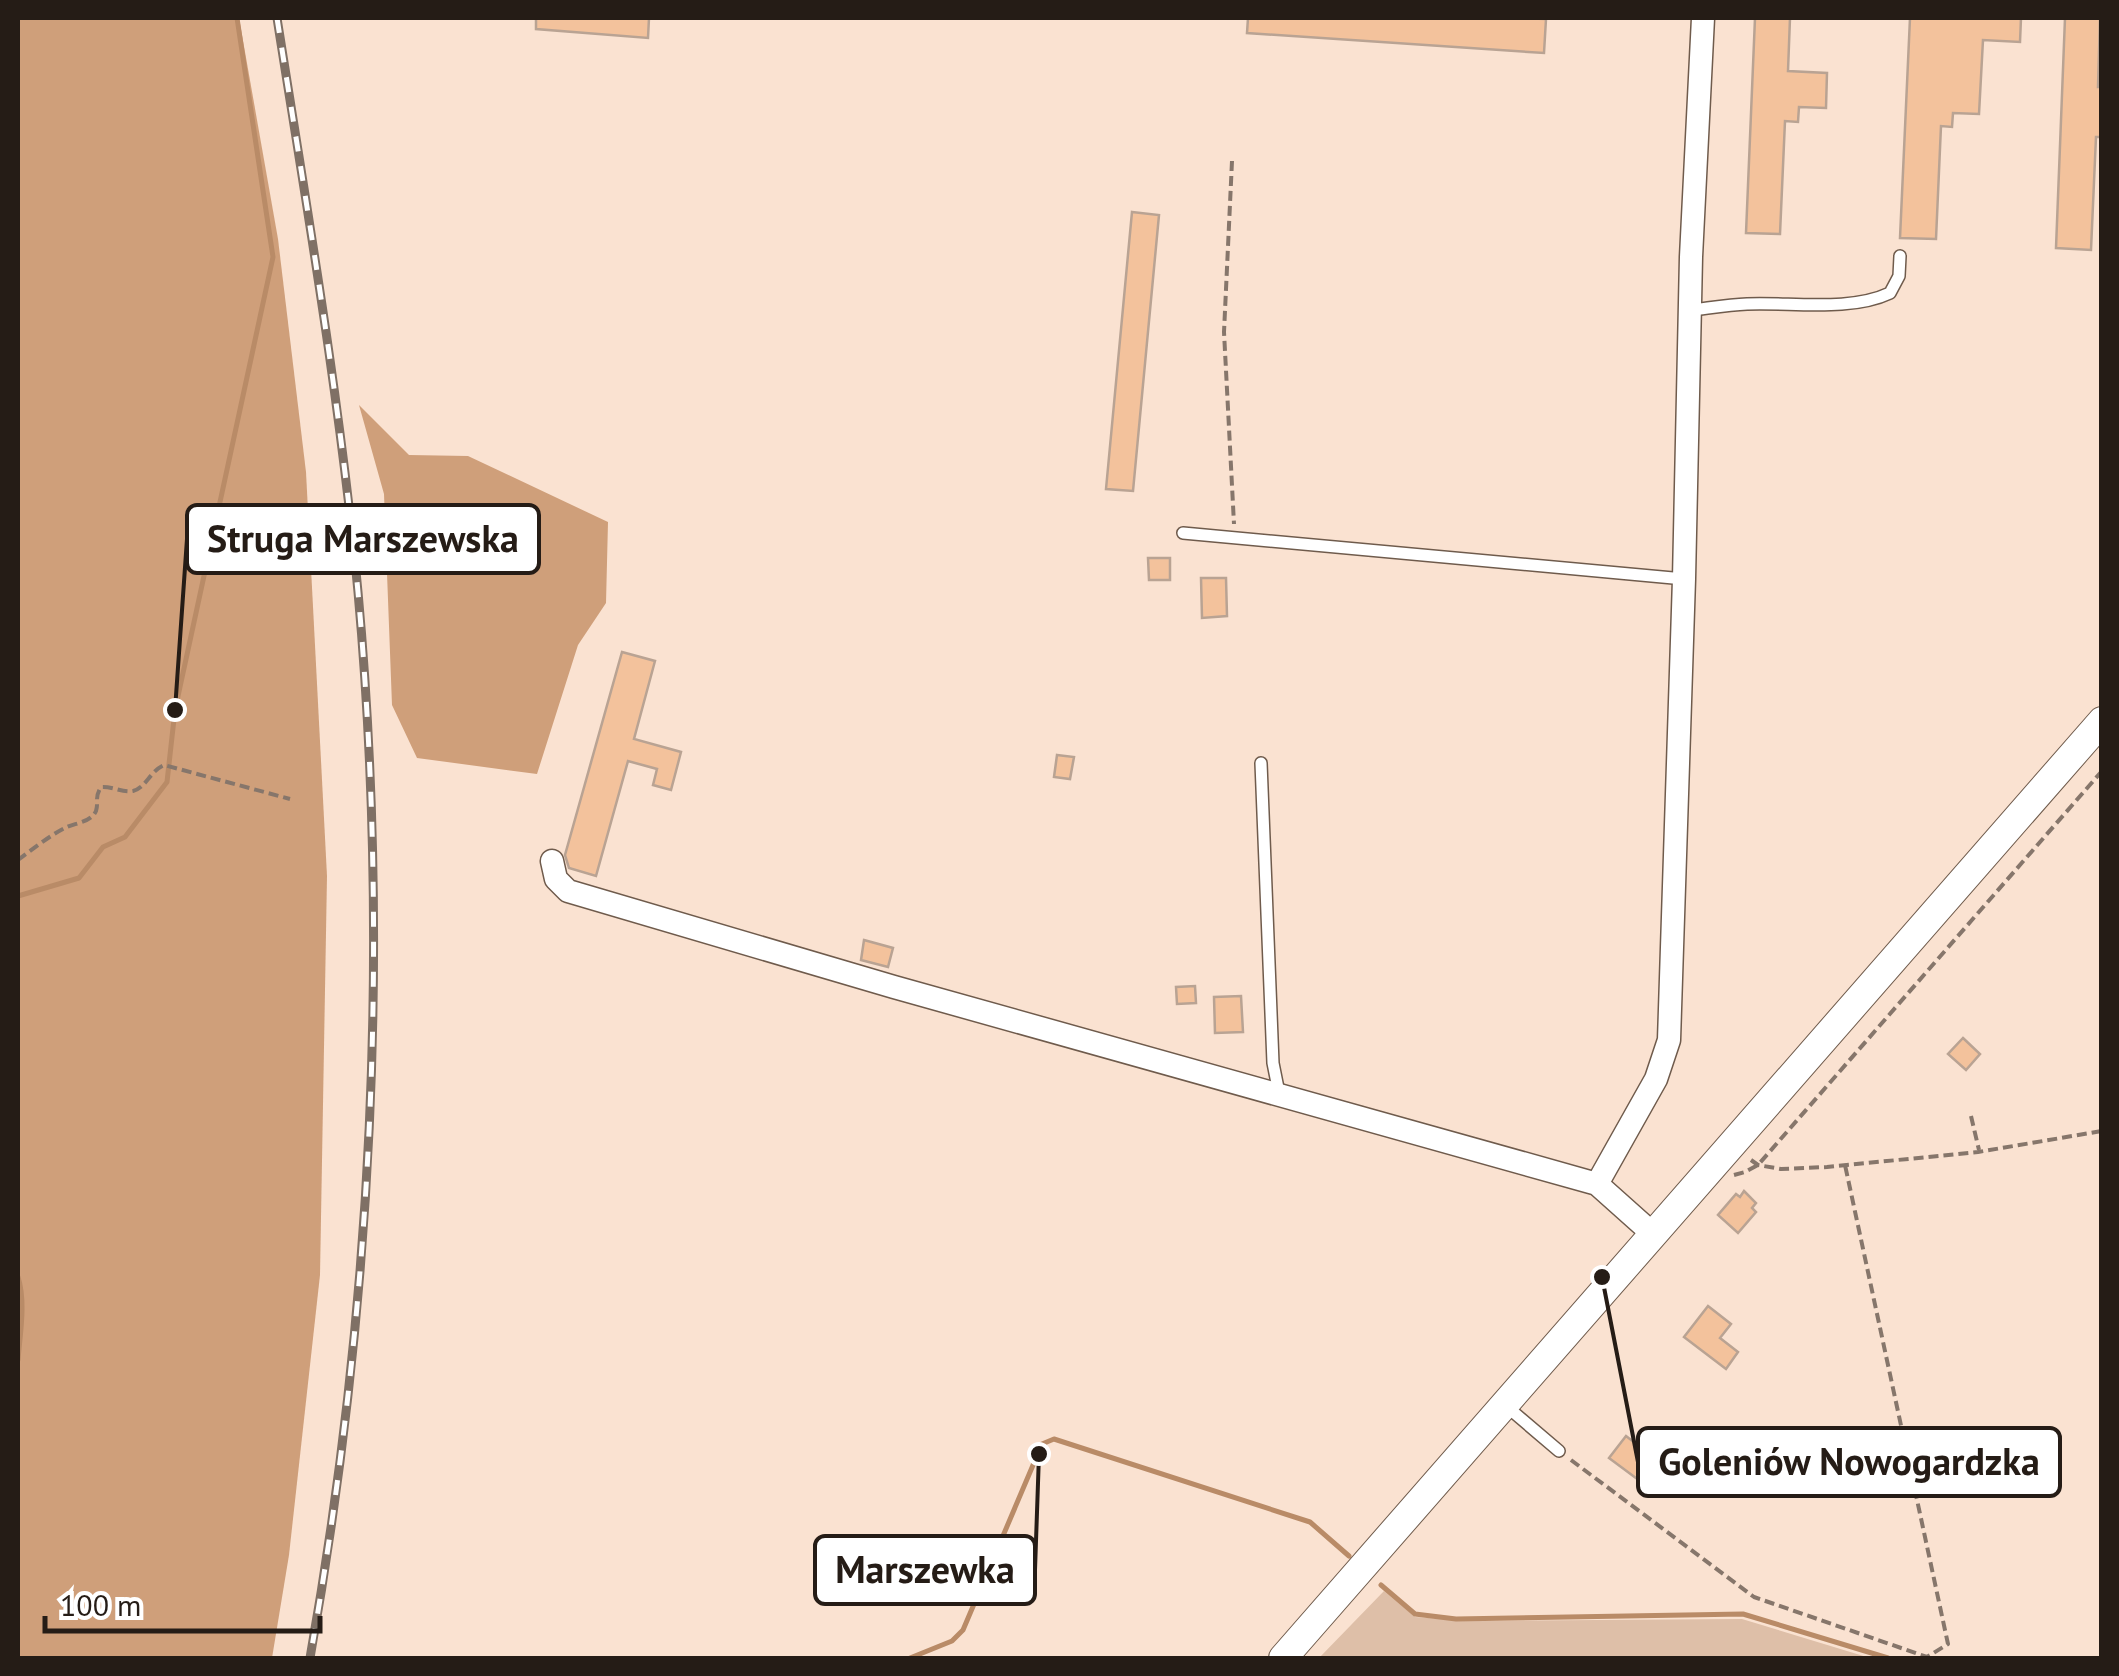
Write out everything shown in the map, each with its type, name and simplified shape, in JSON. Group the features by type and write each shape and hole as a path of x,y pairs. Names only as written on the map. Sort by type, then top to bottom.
{"street":[{"path":"1597,1184 1656,1080 1668,1040 1691,257 1703,18"},
{"path":"1284,1658 2102,721"},
{"path":"552,861 556,880 568,891 894,988 1597,1184 1653,1234"}],"lane":[{"path":"1691,310 1872,300 1890,293 1899,276 1900,256"},
{"path":"1184,533 1684,579"},
{"path":"1261,763 1273,1063 1280,1094"},
{"path":"1505,1405 1559,1451"}],"path":[{"path":"1232,161 1224,332 1234,538"},
{"path":"18,860 93,815 100,787 136,790 156,768 164,765 290,799"},
{"path":"1971,1116 1980,1152"},
{"path":"1731,1147 1758,1165 1781,1169 1980,1152 2102,1131"},
{"path":"1559,1451 1754,1598 1927,1656 1948,1644 1845,1165"}],"shaded area":[{"path":"18,18 239,18 278,239 306,472 327,876 320,1275 289,1555 272,1658 18,1658"},
{"path":"359,405 409,455 468,456 608,522 606,603 578,645 537,774 417,758 392,705 384,494"},
{"path":"1384,1591 1415,1617 1470,1621 1742,1619 1870,1658 1319,1658"}],"building":[{"path":"536,18 649,18 648,38 536,29"},
{"path":"1248,18 1546,19 1544,53 1247,33"},
{"path":"1755,18 1790,18 1788,71 1827,73 1826,108 1799,107 1798,122 1785,121 1780,234 1746,233"},
{"path":"1910,18 2021,18 2020,42 1983,40 1979,114 1953,113 1952,127 1941,126 1936,239 1900,238"},
{"path":"2065,18 2100,18 2098,87 2102,87 2102,137 2096,137 2091,250 2056,248"},
{"path":"1132,212 1159,215 1133,491 1106,489"},
{"path":"1148,558 1170,558 1170,580 1149,580"},
{"path":"1201,578 1226,578 1227,616 1202,618"},
{"path":"622,652 655,661 634,739 681,752 671,790 653,785 657,769 628,761 596,876 569,868 565,855"},
{"path":"1057,755 1074,757 1070,779 1054,777"},
{"path":"864,940 893,948 888,967 861,960"},
{"path":"1195,986 1196,1003 1177,1004 1176,987"},
{"path":"1241,996 1243,1032 1215,1033 1214,997"},
{"path":"1963,1038 1980,1054 1966,1070 1948,1054"},
{"path":"1744,1191 1756,1203 1752,1208 1756,1212 1738,1233 1718,1215 1736,1194 1740,1197"},
{"path":"1708,1306 1731,1324 1720,1338 1738,1352 1726,1369 1684,1337"},
{"path":"1626,1436 1661,1463 1644,1484 1609,1458"}],"waterway":[{"path":"18,896 79,878 103,847 125,837 167,782 175,710 273,257 237,18"},
{"path":"18,1277 22,1307 18,1360"},
{"path":"910,1658 952,1641 963,1630 1042,1444 1054,1439 1310,1522 1349,1556"},
{"path":"1381,1585 1415,1614 1456,1619 1743,1614 1888,1658"}],"railway":[{"path":"277,18 351,520 368,725 373,859 373,993 361,1261 348,1394 310,1658"}],"place":[{"name":"Struga Marszewska","path":"175,710"},
{"name":"Goleniów Nowogardzka","path":"1602,1277"},
{"name":"Marszewka","path":"1039,1454"}]}
